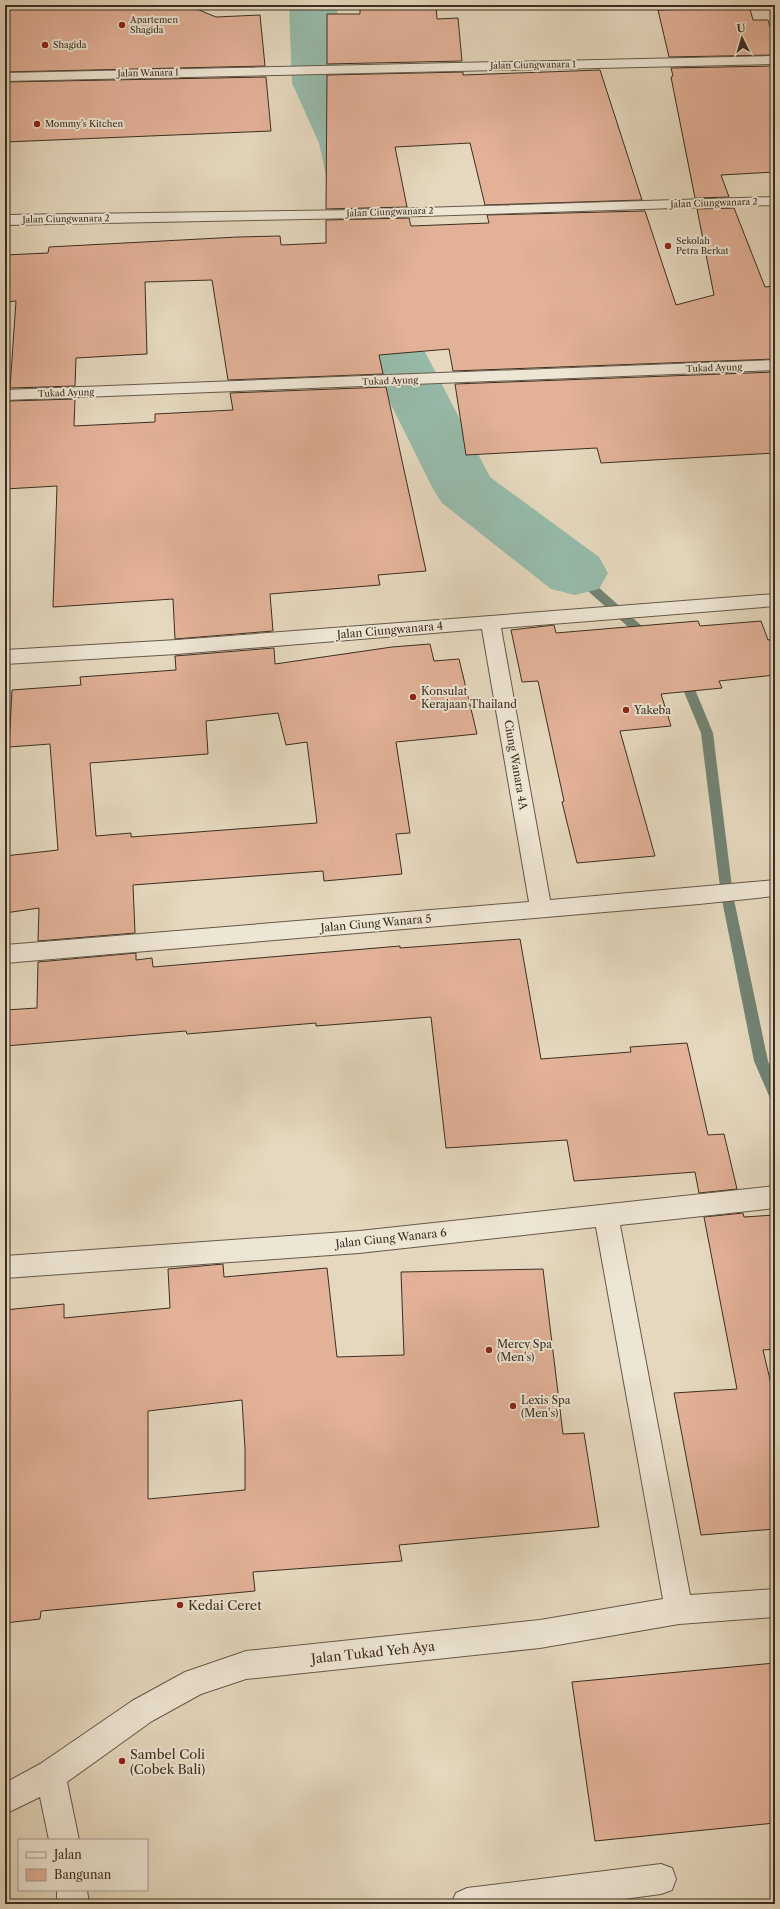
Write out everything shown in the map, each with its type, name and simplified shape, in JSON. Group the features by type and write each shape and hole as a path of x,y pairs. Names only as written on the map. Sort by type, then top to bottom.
{"street":[{"name":"Jalan Ciungwanara 1","path":"291,70 775,60"},
{"name":"Jalan Wanara I","path":"5,77 291,70"},
{"name":"Jalan Ciungwanara 2","path":"5,220 358,214 392,211 775,201"},
{"name":"Tukad Ayung","path":"5,396 434,380 775,365"},
{"name":"Jalan Ciungwanara 4","path":"5,657 177,646 775,600"},
{"name":"Ciung Wanara 4A","path":"490,622 541,909"},
{"name":"Jalan Ciung Wanara 5","path":"5,954 699,896 775,888"},
{"name":"Jalan Ciung Wanara 6","path":"5,1267 359,1242 775,1197"},
{"path":"606,1216 680,1610"},
{"name":"Jalan Tukad Yeh Aya","path":"5,1799 51,1775 142,1711 195,1682 246,1665 540,1634 680,1610 775,1603"},
{"path":"51,1775 64,1839"},
{"path":"467,1904 661,1879"},
{"path":"72,1891 73,1904"}],"building":[{"path":"5,5 187,5 216,17 260,15 265,66 5,72"},
{"path":"360,5 436,5 437,19 458,18 462,61 327,64 327,14 360,14"},
{"path":"693,5 749,5 753,20 768,20 771,30 775,30 775,55 669,57 658,10 694,9"},
{"path":"775,66 775,172 721,175 729,197 695,198 671,77 673,76 671,68"},
{"path":"600,70 642,200 485,205 470,143 395,147 407,207 326,209 327,75 463,72 463,75"},
{"path":"266,77 271,131 5,142 5,82"},
{"path":"734,208 765,287 775,286 775,359 453,371 449,349 379,355 383,374 228,380 212,280 145,282 147,354 76,358 75,386 10,388 16,301 5,302 5,255 48,253 49,247 238,237 280,236 281,245 326,243 326,220 409,218 411,226 489,223 487,215 645,211 676,305 714,295 697,209"},
{"path":"775,372 775,453 601,463 597,448 466,455 455,384"},
{"path":"386,387 426,571 378,575 380,585 270,594 273,631 175,639 173,599 53,607 57,486 5,489 5,421 7,421 9,401 75,399 74,426 155,422 155,414 233,410 230,393"},
{"path":"698,621 700,626 761,621 768,640 775,639 775,675 719,681 722,688 661,694 671,726 620,731 655,856 577,863 562,802 564,801 538,681 522,682 511,630 554,625 556,633"},
{"path":"430,644 434,661 459,659 477,734 396,742 410,833 396,834 402,874 324,881 323,871 133,885 135,933 38,941 39,908 5,913 5,856 58,850 50,744 9,747 12,690 81,685 80,677 176,670 175,656 274,648 275,664 392,647","holes":["278,713 286,745 307,742 317,823 131,837 131,833 96,836 90,763 208,754 206,721"]},
{"path":"520,939 541,1059 631,1052 630,1047 687,1043 708,1135 724,1134 737,1189 699,1193 695,1172 574,1181 567,1140 446,1148 431,1017 316,1026 316,1023 187,1034 186,1031 5,1046 5,1010 37,1008 38,962 136,953 136,960 152,958 153,967 400,946 400,948"},
{"path":"743,1213 744,1217 775,1215 775,1349 763,1350 775,1401 775,1529 701,1535 674,1393 737,1389 704,1217"},
{"path":"223,1264 224,1277 327,1268 337,1357 404,1355 401,1272 543,1269 563,1434 584,1433 599,1527 399,1545 402,1561 253,1572 255,1591 41,1611 40,1619 5,1623 5,1310 64,1304 64,1318 170,1308 168,1269","holes":["242,1400 245,1449 245,1490 148,1499 148,1411"]},
{"path":"775,1663 775,1823 595,1841 572,1682"}],"waterway":[{"path":"313,5 317,83 345,143 393,348 465,489 575,573"},
{"path":"575,573 648,638"},
{"path":"683,675 707,733 727,895 761,1061 775,1094"}],"place":[{"name":"Apartemen Shagida","path":"122,25"},
{"name":"Shagida","path":"45,45"},
{"name":"Mommy's Kitchen","path":"37,124"},
{"name":"Sekolah Petra Berkat","path":"668,246"},
{"name":"Konsulat Kerajaan Thailand","path":"413,697"},
{"name":"Yakeba","path":"626,710"},
{"name":"Mercy Spa (Men's)","path":"489,1350"},
{"name":"Lexis Spa (Men's)","path":"513,1406"},
{"name":"Kedai Ceret","path":"180,1605"},
{"name":"Sambel Coli (Cobek Bali)","path":"122,1761"}]}
